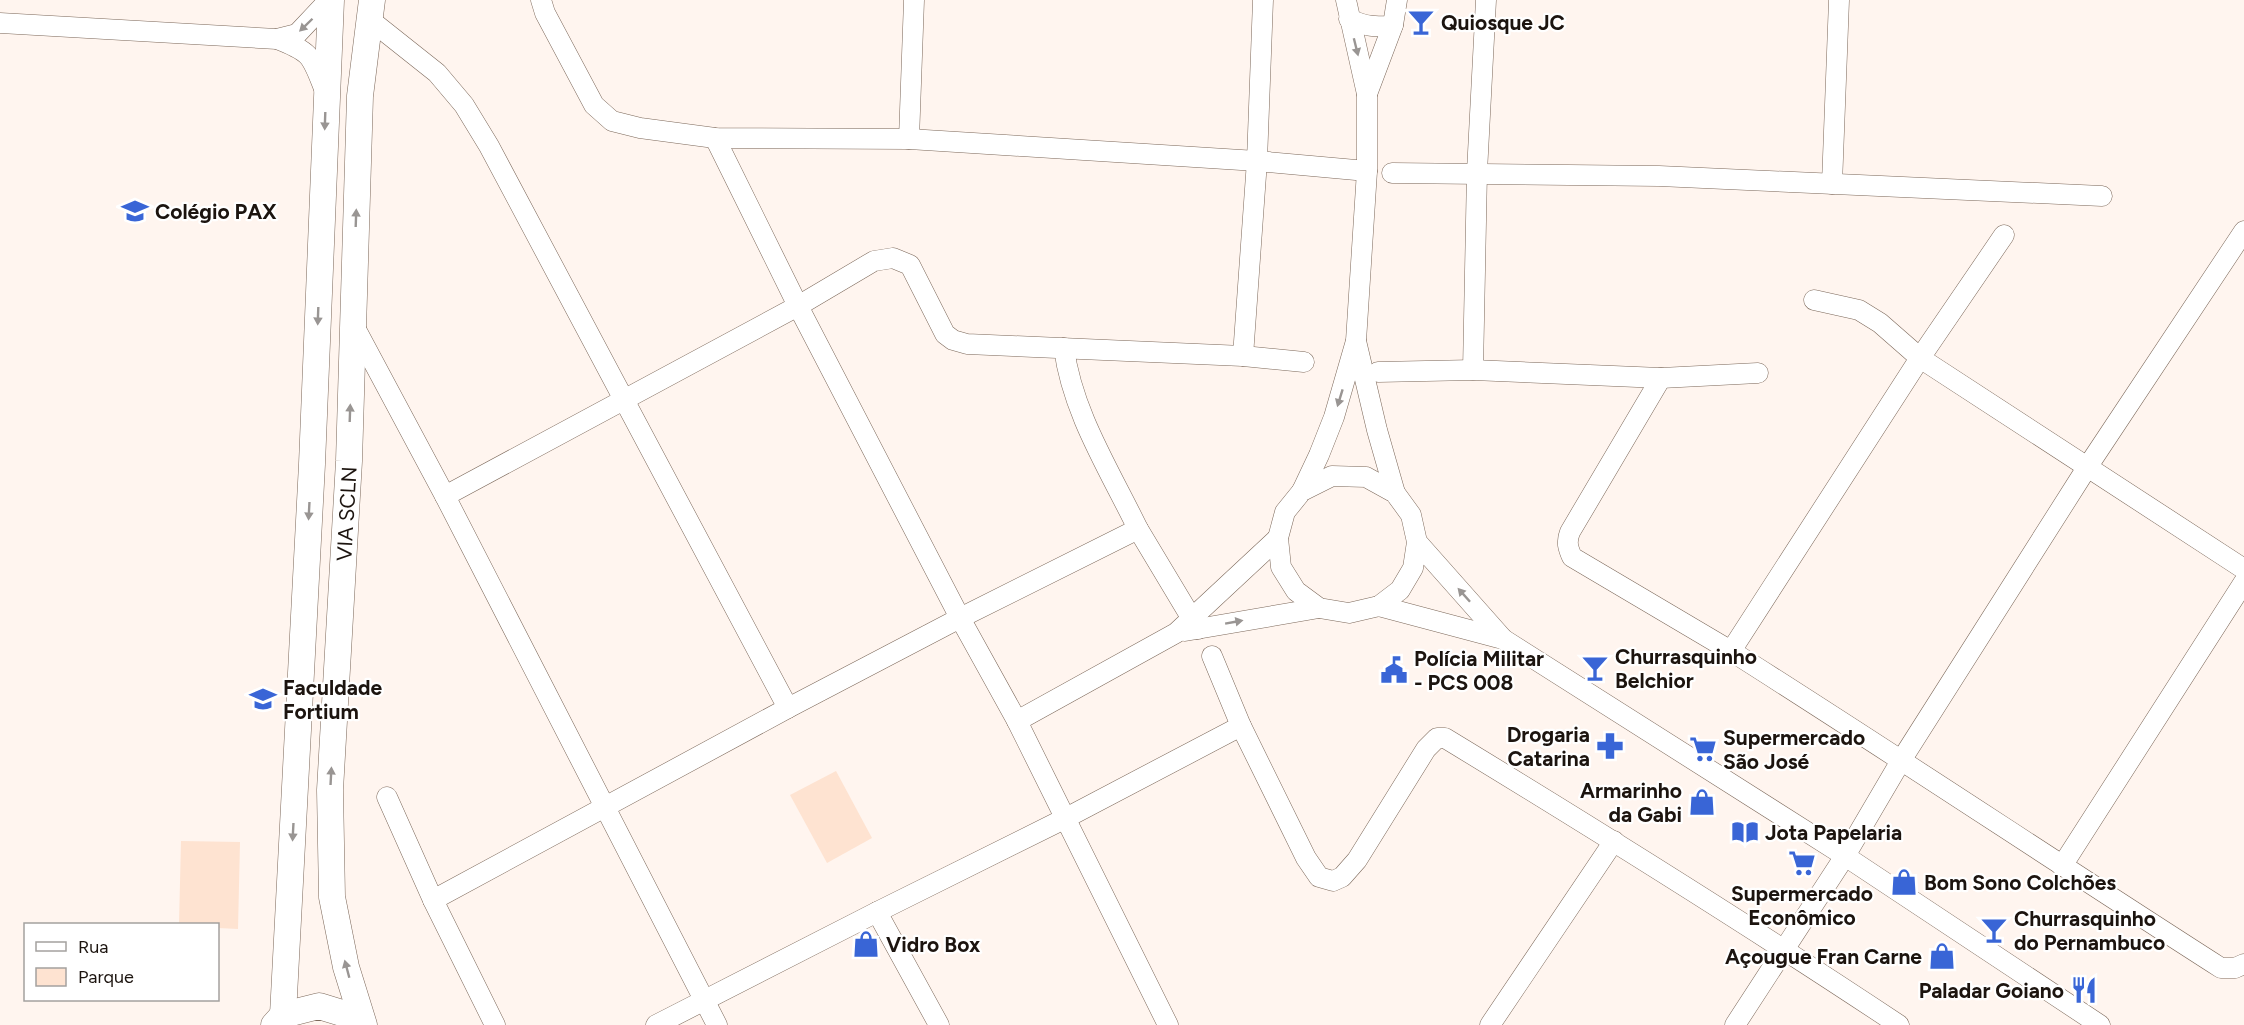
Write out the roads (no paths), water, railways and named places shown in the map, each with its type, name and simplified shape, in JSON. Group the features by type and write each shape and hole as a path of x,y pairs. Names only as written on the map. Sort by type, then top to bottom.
{"main road":[{"name":"VIA SCLN","path":"279,1020 312,464 330,0"},
{"name":"VIA SCLN","path":"364,1025 346,967 332,897 330,790 349,461 360,96 371,10"},
{"path":"312,464 339,464 349,461"},
{"path":"279,1020 319,1006 345,1014 358,1025"}],"street":[{"path":"277,39 297,34 330,0"},
{"path":"541,0 545,13 594,105 612,121 640,128 715,138 909,139 1257,161 1366,171"},
{"path":"909,139 914,0"},
{"path":"1243,356 1257,161 1263,0"},
{"path":"1368,94 1393,25 1397,0"},
{"path":"1473,370 1477,172 1486,0"},
{"path":"1832,184 1839,0"},
{"path":"371,10 436,73 464,105 489,146 788,708"},
{"path":"1347,10 1366,26 1393,25"},
{"path":"1319,608 1296,591 1281,567 1278,538 1285,512 1302,491 1319,455 1334,417 1356,341 1368,94 1347,10"},
{"path":"0,23 277,39 301,48 312,60 326,93"},
{"path":"715,138 798,306 960,618 1017,721 1168,1025"},
{"path":"1392,173 1477,172 1659,176 2102,196"},
{"path":"1736,1025 1845,856 1902,759 2088,466 2244,231"},
{"path":"1731,651 1920,358 2004,235"},
{"path":"445,496 798,306 874,261 893,258 910,265 945,334 953,340 966,344 1243,356 1304,362"},
{"path":"1814,300 1859,310 1880,323 1920,358 2244,569"},
{"path":"353,324 445,496 717,1025"},
{"path":"1017,721 1195,624 1319,608 1349,613 1379,606 1400,590 1413,568 1417,542 1411,515 1395,493 1356,341"},
{"path":"1064,348 1067,374 1085,421 1138,529 1195,624"},
{"path":"1378,372 1473,370 1661,378 1758,373"},
{"path":"1661,378 1570,532 1567,540 1572,557 1731,651 1902,759 2062,866 2221,968 2235,968 2244,964"},
{"path":"1302,491 1332,476 1366,477 1395,493"},
{"path":"433,900 788,708 960,618 1138,529"},
{"path":"1195,624 1278,538"},
{"path":"1417,542 1503,639 1845,856 2100,1025"},
{"path":"2062,866 2244,582"},
{"path":"1379,606 1503,639"},
{"path":"1212,656 1241,726 1306,858 1319,877 1333,881 1342,877 1357,860 1426,749 1437,738 1445,738 1614,841 1899,1025"},
{"path":"656,1025 1064,819 1241,726"},
{"path":"387,797 433,900 495,1025"},
{"path":"1490,1025 1614,841"},
{"path":"877,912 939,1025"}],"place":[{"name":"Quiosque JC","path":"1421,22"},
{"name":"Colégio PAX","path":"135,211"},
{"name":"Churrasquinho Belchior","path":"1595,668"},
{"name":"Polícia Militar - PCS 008","path":"1394,670"},
{"name":"Faculdade Fortium","path":"263,699"},
{"name":"Drogaria Catarina","path":"1610,746"},
{"name":"Supermercado São José","path":"1703,749"},
{"name":"Armarinho da Gabi","path":"1702,802"},
{"name":"Jota Papelaria","path":"1745,832"},
{"name":"Supermercado Econômico","path":"1802,863"},
{"name":"Bom Sono Colchões","path":"1904,882"},
{"name":"Churrasquinho do Pernambuco","path":"1994,930"},
{"name":"Vidro Box","path":"866,944"},
{"name":"Açougue Fran Carne","path":"1942,956"},
{"name":"Paladar Goiano","path":"2084,990"}]}
